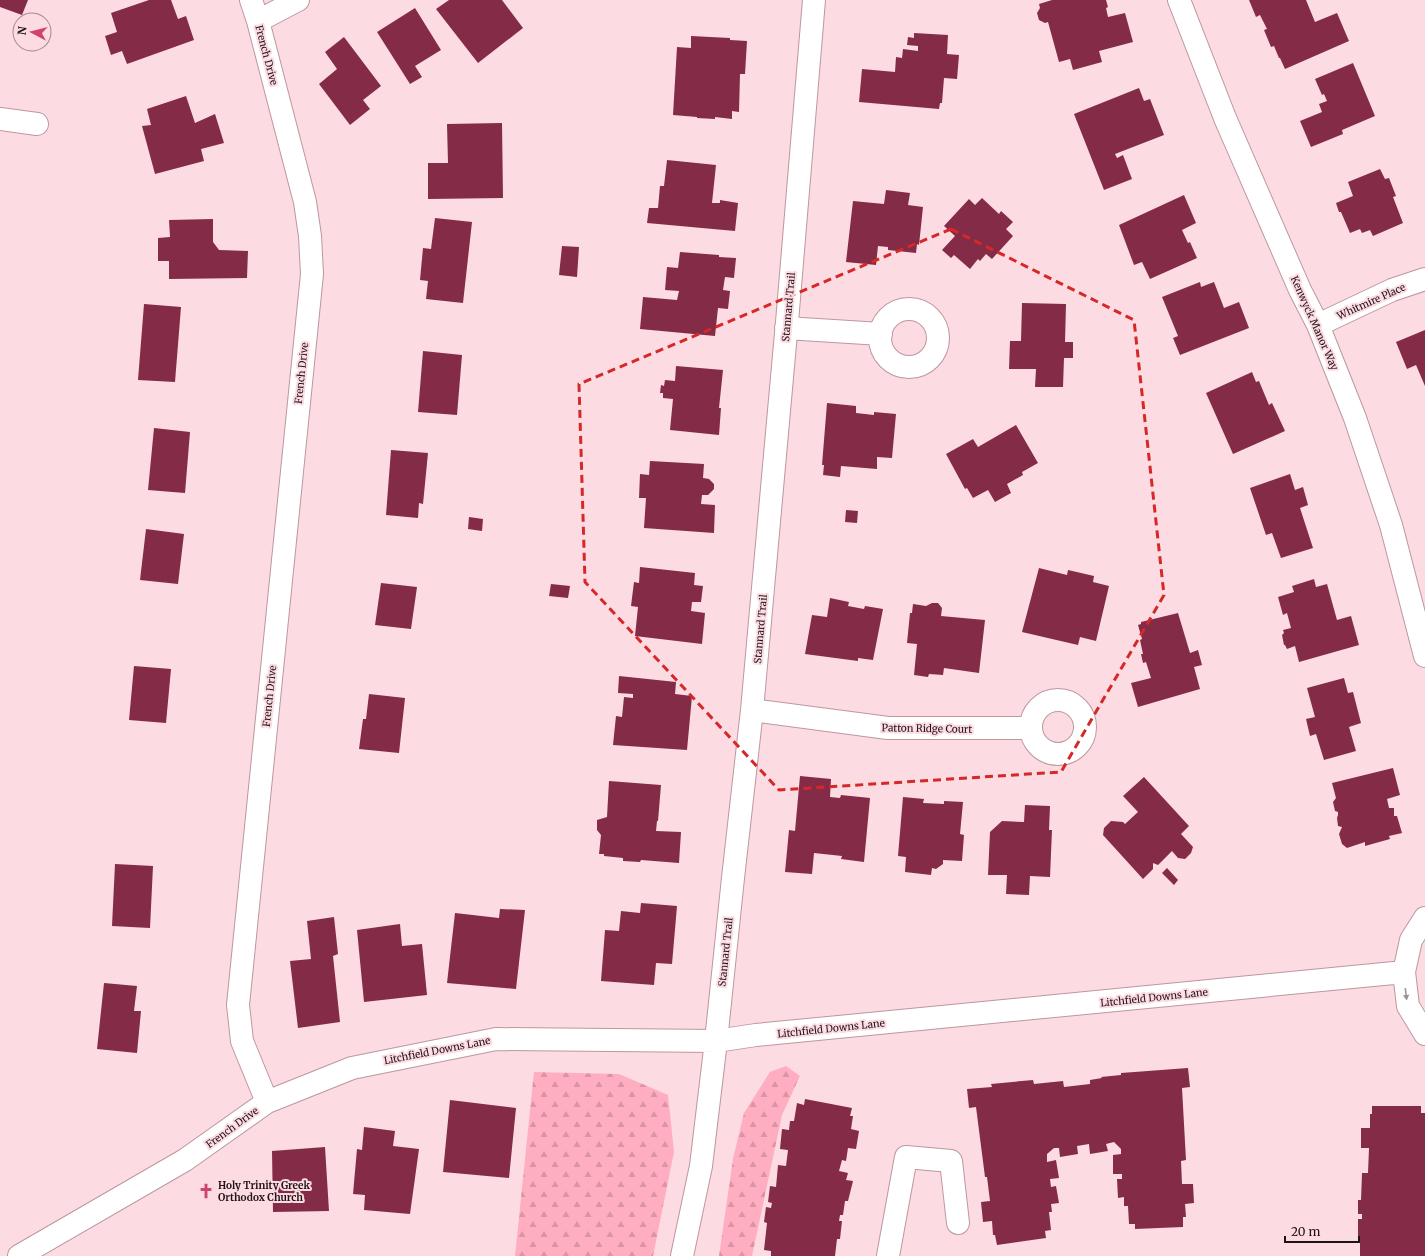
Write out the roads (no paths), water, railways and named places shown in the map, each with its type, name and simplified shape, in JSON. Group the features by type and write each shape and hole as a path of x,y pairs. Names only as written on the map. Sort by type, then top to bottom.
{"street":[{"name":"French Drive","path":"19,1256 185,1160 267,1102 242,1041 238,1005 312,274 310,236 305,202 258,20 251,0"},
{"path":"258,20 298,0"},
{"name":"Stannard Trail","path":"682,1256 701,1166 752,710 814,0"},
{"name":"Kenwyck Manor Way","path":"1179,0 1224,118 1290,268 1318,325 1355,418 1391,525 1424,644"},
{"path":"0,119 37,124"},
{"name":"Whitmire Place","path":"1318,325 1392,290 1425,279"},
{"path":"786,328 881,334"},
{"name":"Patton Ridge Court","path":"752,710 888,728 1031,728"},
{"path":"1425,918 1411,940 1404,972 1408,1006 1425,1034"},
{"name":"Litchfield Downs Lane","path":"267,1102 352,1068 496,1038 716,1041 764,1034 1404,972"},
{"path":"888,1256 906,1157 951,1161 958,1223"}],"place":[{"name":"Holy Trinity Greek Orthodox Church","path":"206,1191"}]}
